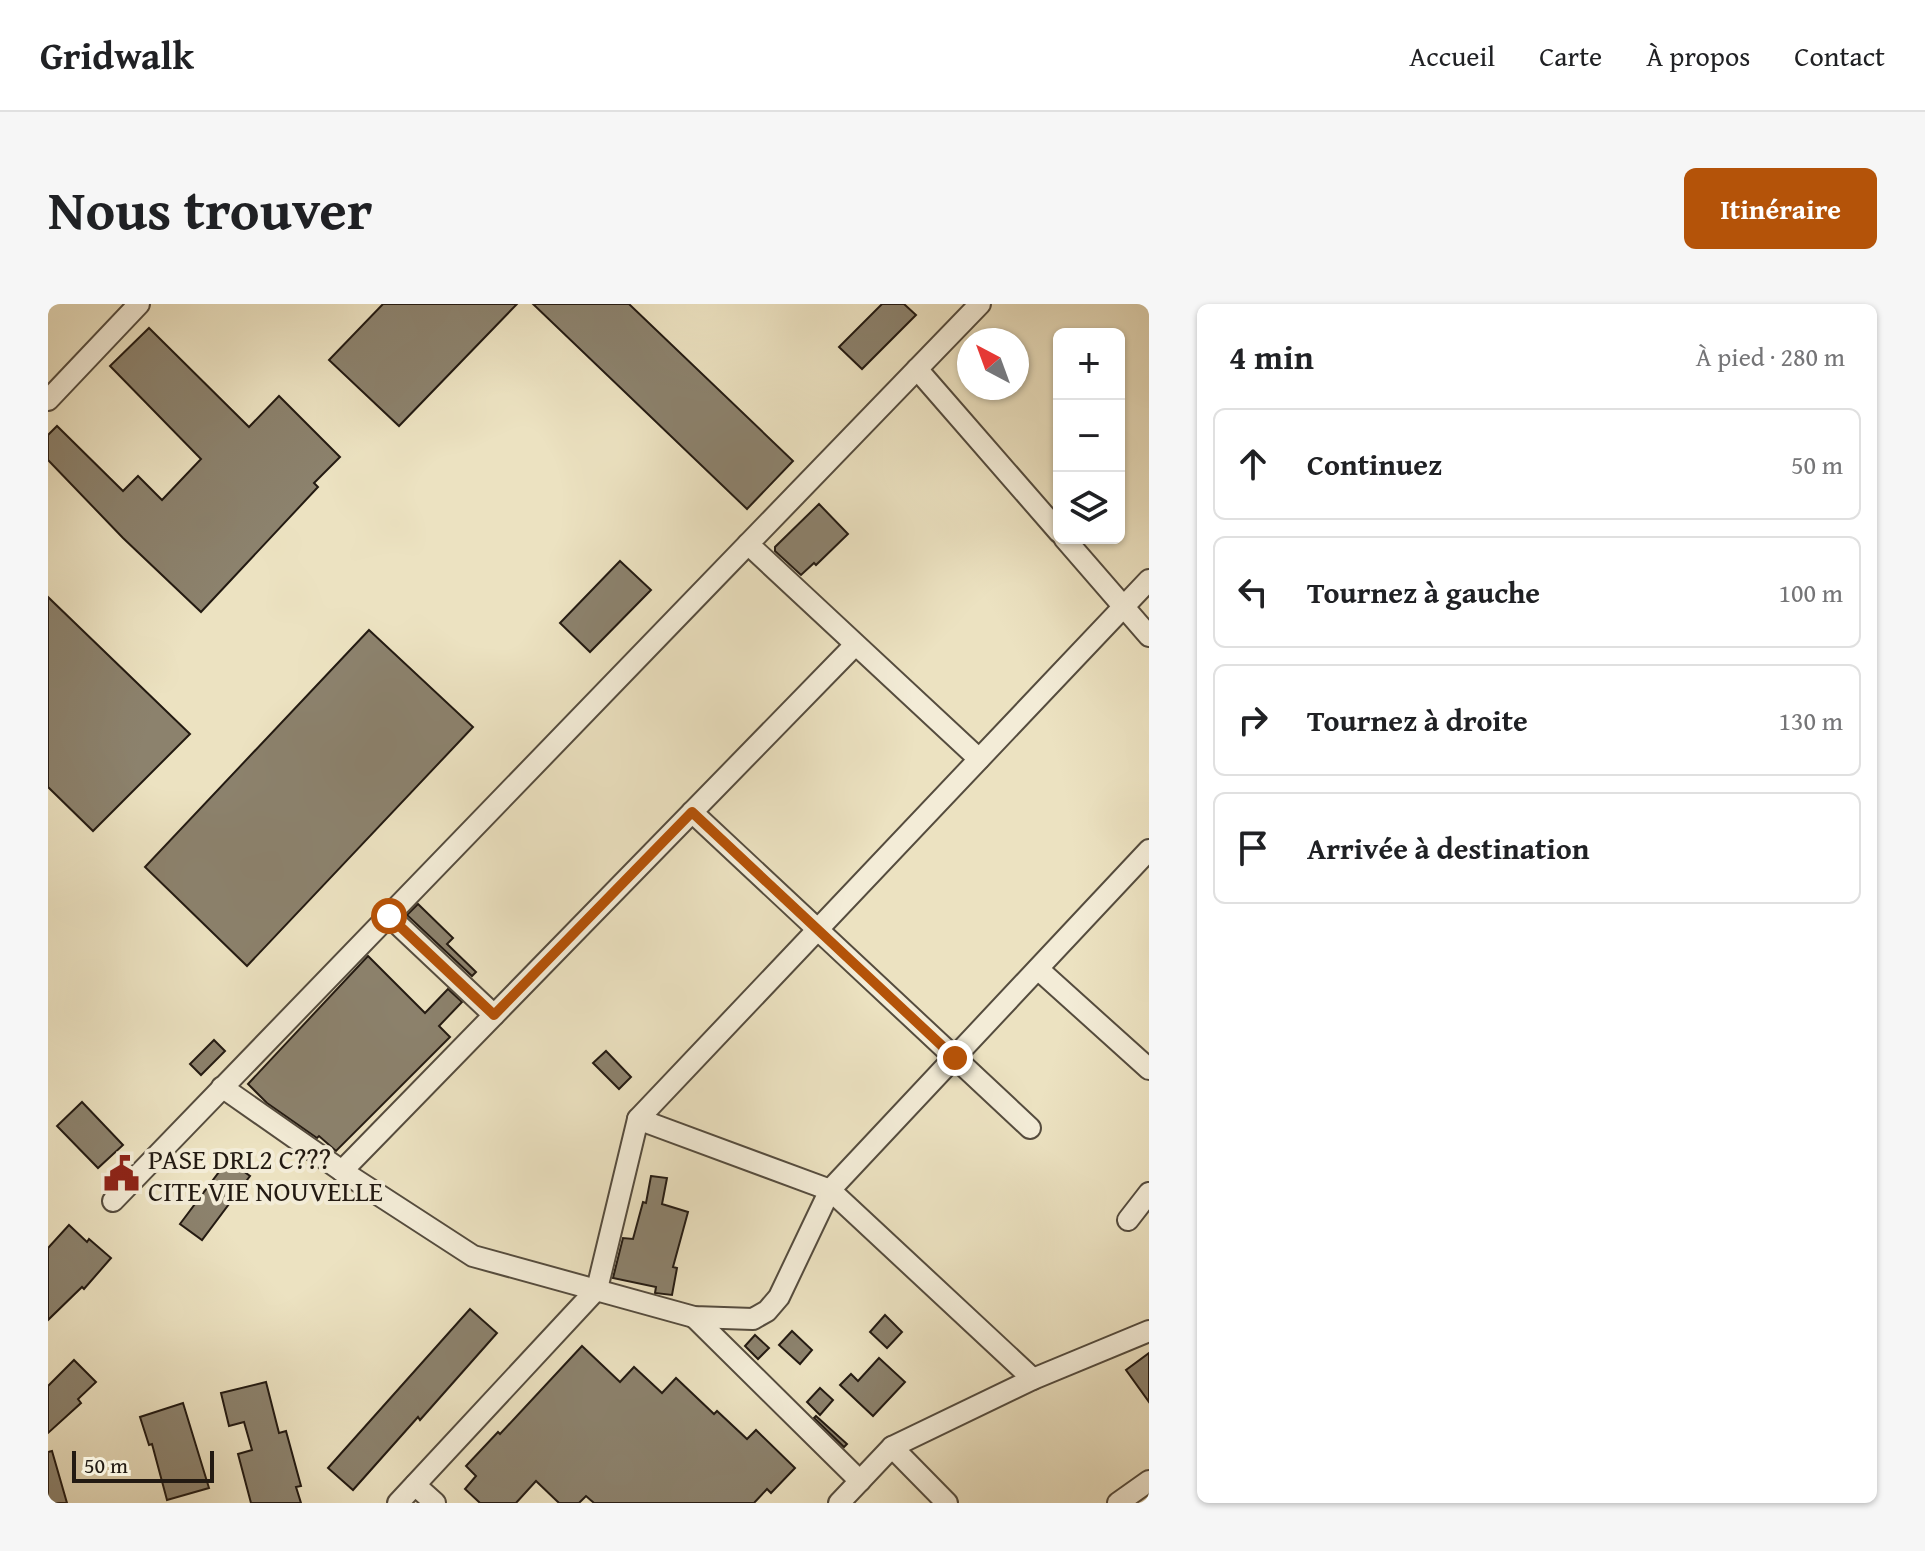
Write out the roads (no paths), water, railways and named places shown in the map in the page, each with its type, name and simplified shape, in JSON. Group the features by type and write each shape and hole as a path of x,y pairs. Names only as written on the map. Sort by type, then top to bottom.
{"street":[{"path":"48,400 139,304"},
{"path":"113,1201 980,304"},
{"path":"917,369 1053,525"},
{"path":"748,544 979,759"},
{"path":"1069,544 1149,636"},
{"path":"398,1503 597,1289 638,1119 1149,580"},
{"path":"342,1171 855,645"},
{"path":"692,812 1030,1128"},
{"path":"222,1087 342,1171 473,1256 694,1317 753,1319 767,1311 779,1297 830,1190 1149,850"},
{"path":"389,916 494,1015"},
{"path":"1038,969 1149,1069"},
{"path":"638,1119 830,1190 1033,1379"},
{"path":"1128,1220 1149,1193"},
{"path":"694,1317 860,1481"},
{"path":"839,1503 892,1447 1033,1379 1149,1331"},
{"path":"892,1447 947,1503"},
{"path":"1118,1503 1149,1481"},
{"path":"415,1485 435,1503"}],"place":[{"name":"PASE DRL2 C??? CITE VIE NOUVELLE","path":"122,1174"}]}
